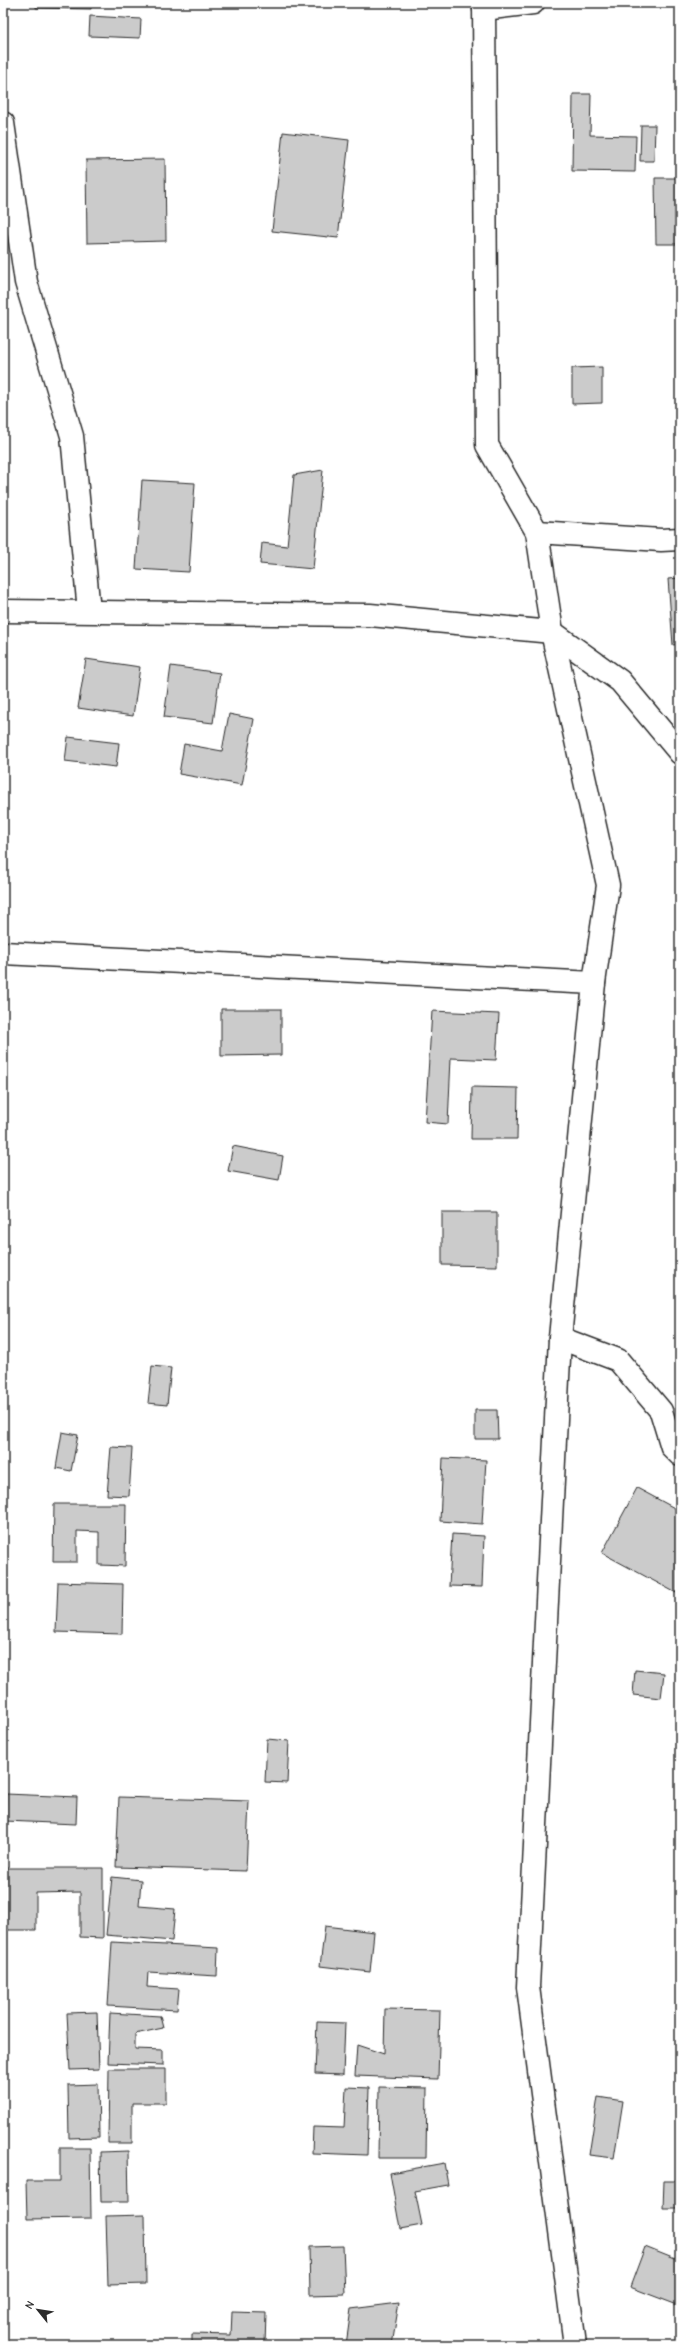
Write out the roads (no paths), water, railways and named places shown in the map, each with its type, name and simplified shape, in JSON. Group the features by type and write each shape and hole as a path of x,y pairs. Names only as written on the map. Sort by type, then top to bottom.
{"street":[{"path":"533,3 484,6 487,445 537,532 552,632 608,885 594,983 560,1338 528,1987 575,2345"},
{"path":"3,123 26,282 72,436 89,611"},
{"path":"537,532 661,540 680,539"},
{"path":"3,611 370,615 552,632 620,681 680,753"},
{"path":"3,953 594,983"},
{"path":"560,1338 618,1360 661,1411 672,1447 680,1455"}]}
